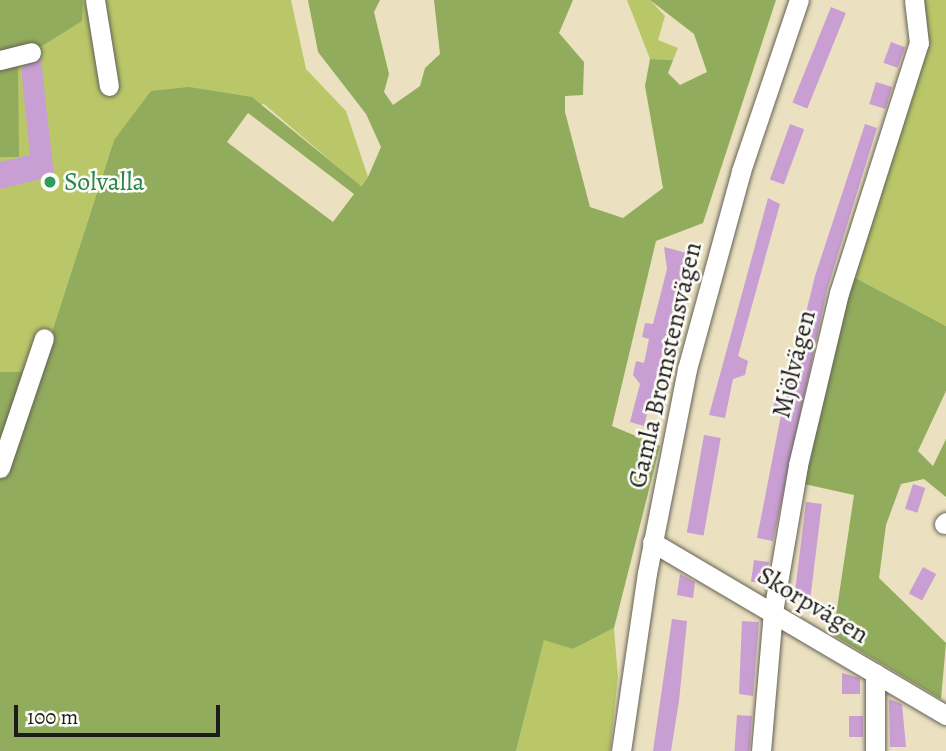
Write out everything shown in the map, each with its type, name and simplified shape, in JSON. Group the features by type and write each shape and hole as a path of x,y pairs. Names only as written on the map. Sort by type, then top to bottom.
{"street":[{"path":"94,0 109,86"},
{"name":"Gamla Bromstensvägen","path":"621,751 653,542 709,283 799,0"},
{"name":"Mjölvägen","path":"761,751 773,612 797,465 839,293 919,43 914,0"},
{"path":"0,60 31,52"},
{"path":"0,468 44,338"},
{"name":"Skorpvägen","path":"653,542 946,715"},
{"path":"875,673 875,751"}],"green space":[{"name":"Solvalla","path":"0,0 291,0 306,69 346,111 368,177 360,186 264,104 114,140 39,372 0,372"},
{"path":"0,0 83,0 82,21 18,61 19,157 0,157"},
{"path":"308,0 380,0 374,12 389,74 384,92 393,105 420,86 425,68 440,54 434,0 573,0 559,33 584,62 583,95 565,96 565,112 590,207 623,218 663,188 645,86 650,59 673,60 668,73 680,85 707,72 694,34 650,0 776,0 703,223 656,241 612,426 660,446 614,628 573,649 544,640 516,751 0,751 0,372 39,372 114,140 151,91 189,87 252,97 361,186 368,177 381,147 366,114 318,52","holes":["248,113 354,194 333,222 227,142"]},
{"path":"627,0 650,0 665,16 658,40 678,48 673,60 650,59"},
{"path":"921,0 946,0 946,326 850,275 926,39"},
{"path":"850,275 946,326 946,391 918,451 933,466 946,439 946,497 924,479 901,484 886,525 879,578 946,643 941,699 833,635 854,495 804,484"},
{"path":"614,628 618,677 610,751 516,751 544,639 573,649"}],"building":[{"path":"831,7 846,13 807,108 792,102"},
{"path":"891,42 905,47 898,68 883,63"},
{"path":"41,59 54,176 0,189 0,162 30,155 21,67"},
{"path":"876,82 892,87 886,109 869,104"},
{"path":"790,124 804,129 784,185 770,179"},
{"path":"865,124 877,128 827,290 773,541 757,538 781,415 772,413 775,401 784,403 815,276"},
{"path":"768,198 780,204 738,356 748,361 745,375 733,379 725,418 709,415"},
{"path":"664,247 687,253 644,426 630,422 640,384 633,375 636,361 644,363 649,339 642,337 645,323 653,324 667,269"},
{"path":"704,435 721,438 704,535 687,532"},
{"path":"913,484 925,488 917,513 905,509"},
{"path":"806,502 822,504 810,599 794,597"},
{"path":"754,560 769,562 766,584 751,582"},
{"path":"923,567 936,574 922,601 909,593"},
{"path":"680,574 695,582 693,598 677,595"},
{"path":"672,619 687,621 679,701 671,751 653,751"},
{"path":"742,621 759,622 753,696 739,694"},
{"path":"842,673 860,678 860,694 842,694"},
{"path":"889,699 902,704 906,747 890,747"},
{"path":"737,715 752,716 750,751 734,751"},
{"path":"849,716 863,716 863,737 849,737"}],"place":[{"name":"Solvalla","path":"50,182"}]}
